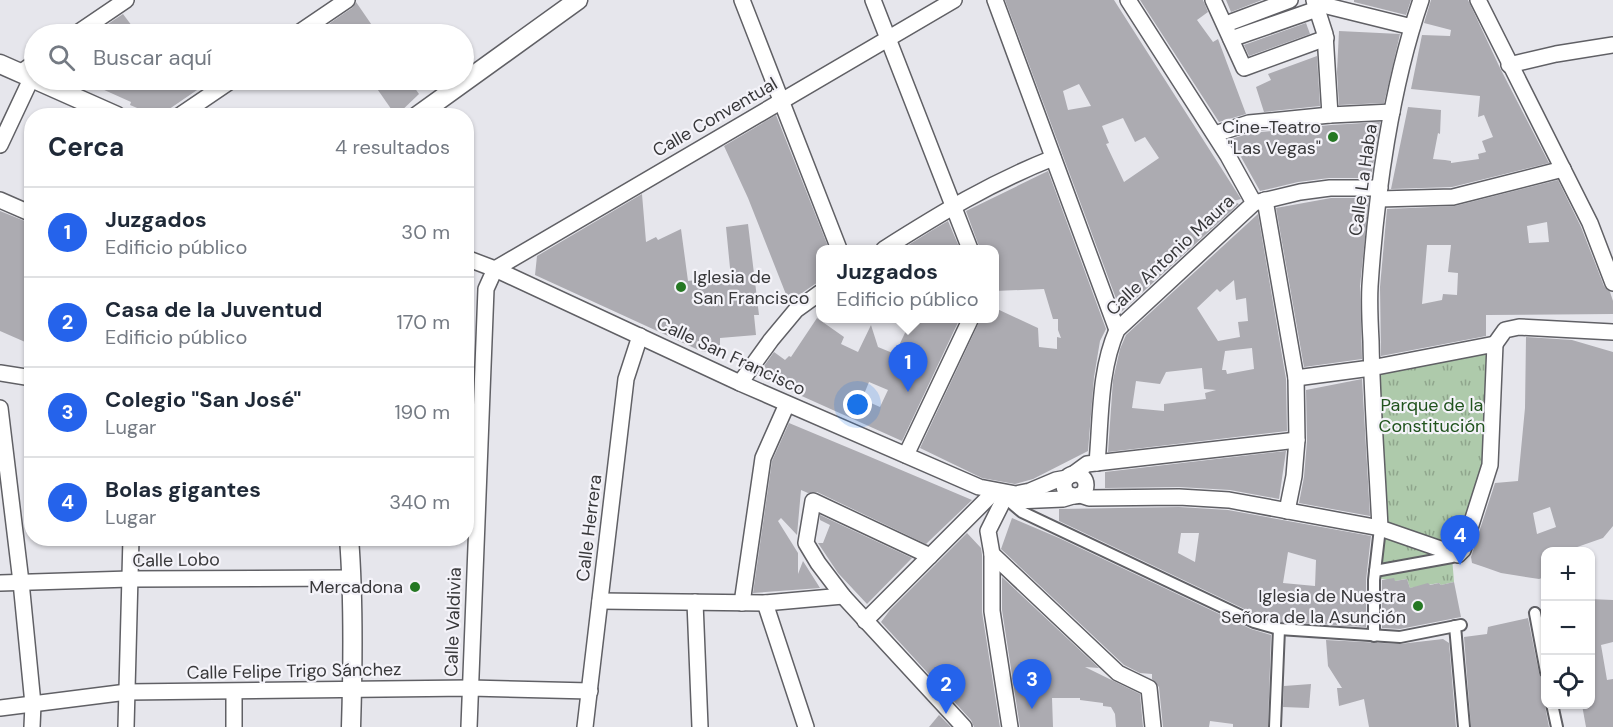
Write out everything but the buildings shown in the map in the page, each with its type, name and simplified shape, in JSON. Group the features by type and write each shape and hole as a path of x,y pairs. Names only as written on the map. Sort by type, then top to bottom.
{"street":[{"path":"91,24 126,0"},
{"path":"312,24 347,0"},
{"path":"474,75 578,0"},
{"path":"742,0 837,245"},
{"path":"873,0 969,245"},
{"name":"Calle Conventual","path":"495,269 954,0"},
{"path":"995,0 1117,330"},
{"path":"1128,0 1260,201 1296,378 1297,440 1287,511"},
{"path":"1214,0 1244,68 1326,38"},
{"path":"1228,32 1290,0"},
{"name":"Calle La Haba","path":"1371,368 1370,288 1380,194 1392,112 1412,27 1421,0"},
{"path":"1478,0 1509,65 1609,257 1613,283"},
{"path":"1315,4 1326,38 1330,115"},
{"path":"1228,32 1315,4 1412,27"},
{"path":"1509,65 1556,54 1613,45"},
{"path":"0,64 24,72"},
{"path":"0,145 24,90"},
{"path":"64,90 101,108"},
{"path":"191,108 217,90"},
{"path":"428,108 453,90"},
{"path":"1215,134 1249,123 1392,112"},
{"path":"890,245 954,204 1012,174 1053,158"},
{"path":"1260,201 1330,188 1380,194 1453,197 1563,169"},
{"path":"0,200 24,210"},
{"name":"Calle Antonio Maura","path":"1097,463 1105,373 1109,347 1117,330 1260,201"},
{"name":"Calle San Francisco","path":"474,261 740,383 996,496"},
{"name":"Calle Valdivia","path":"469,727 486,289 495,269"},
{"path":"740,383 796,310 816,296"},
{"path":"906,455 969,323"},
{"path":"1076,496 1228,500 1380,528 1458,555 1463,550 1490,465 1494,344 1505,330 1519,327 1613,332"},
{"name":"Calle Herrera","path":"585,727 626,379 640,336"},
{"path":"1296,378 1371,368 1494,344"},
{"path":"1371,368 1380,528 1375,571 1374,636"},
{"path":"0,373 24,377"},
{"path":"742,603 763,458 787,404"},
{"path":"0,408 21,582 33,704 32,727"},
{"path":"1297,440 1087,464 1070,476 1030,491 1016,494 991,491 1022,512 1254,622 1279,629 1400,637 1458,625 1459,687 1464,727"},
{"path":"865,621 973,513 996,496 1021,502 1058,500 1076,496 1085,490 1086,483 1083,477 1070,476"},
{"path":"996,496 988,531 992,554 992,611 1010,727"},
{"path":"930,556 813,501 806,543 818,563 865,621 964,727"},
{"path":"973,513 988,531"},
{"path":"126,727 131,546"},
{"path":"350,546 352,578 351,727"},
{"path":"992,554 1118,673 1149,688 1153,727"},
{"path":"1375,571 1452,557"},
{"name":"Calle Lobo","path":"0,583 130,579 352,578"},
{"path":"600,602 765,603 843,596"},
{"path":"695,602 700,727"},
{"path":"765,603 806,727"},
{"path":"1535,613 1542,655"},
{"path":"1275,727 1279,629"},
{"name":"Calle Felipe Trigo Sánchez","path":"0,708 127,692 470,688 590,691"},
{"path":"234,692 234,727"},
{"path":"1553,709 1557,727"}],"green space":[{"name":"Parque de la Constitución","path":"1495,344 1490,465 1452,557 1454,582 1410,588 1407,579 1395,581 1377,578 1380,528 1371,368"}],"place":[{"name":"Cine-Teatro \"Las Vegas\"","path":"1333,137"},
{"name":"Iglesia de San Francisco","path":"681,287"},
{"name":"Juzgados","path":"908,392"},
{"name":"Bolas gigantes","path":"1460,565"},
{"name":"Mercadona","path":"415,587"},
{"name":"Iglesia de Nuestra Señora de la Asunción","path":"1418,606"},
{"name":"Colegio \"San José\"","path":"1032,709"},
{"name":"Casa de la Juventud","path":"946,714"}]}
